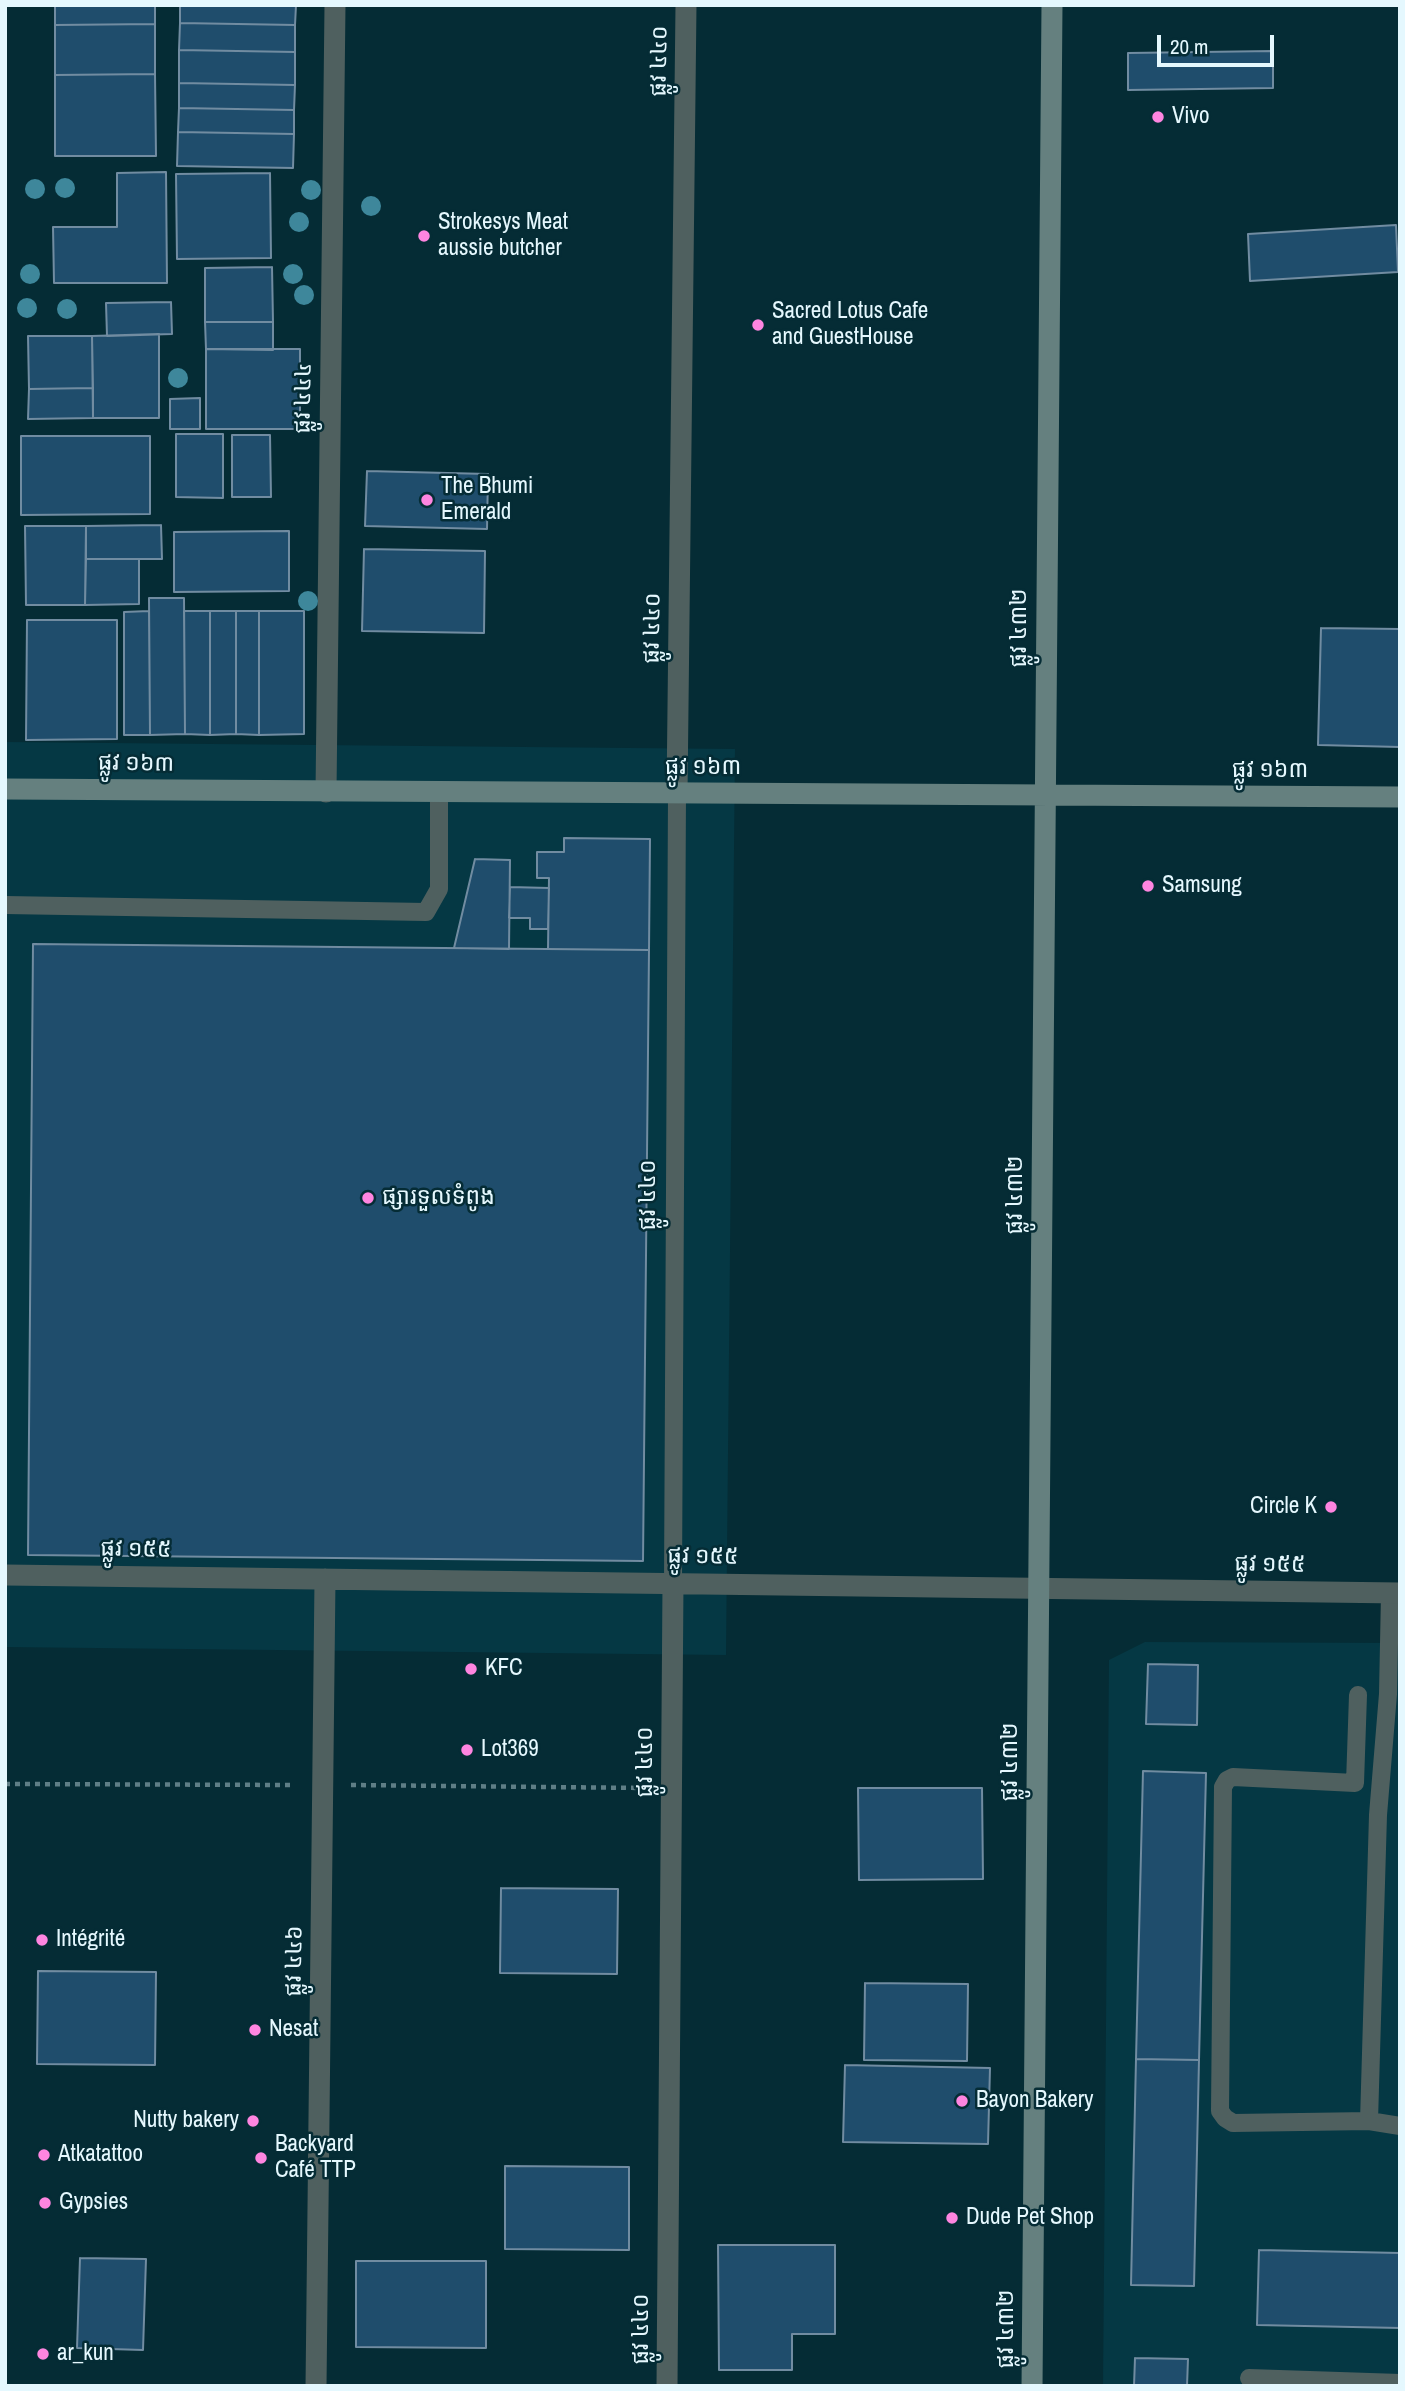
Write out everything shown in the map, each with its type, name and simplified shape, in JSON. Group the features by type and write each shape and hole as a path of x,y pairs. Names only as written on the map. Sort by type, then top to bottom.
{"street":[{"name":"ផ្លូវ ៤៤៤","path":"326,792 335,5"},
{"name":"ផ្លូវ ៤៤០","path":"677,794 686,5"},
{"name":"ផ្លូវ ៤៣២","path":"1032,2386 1052,5"},
{"name":"ផ្លូវ ១៦៣","path":"5,789 1400,797"},
{"name":"ផ្លូវ ១៥៥","path":"5,1575 1395,1593"},
{"name":"ផ្លូវ ៤៤៦","path":"316,2386 325,1579"},
{"name":"ផ្លូវ ៤៤០","path":"667,2386 673,1583"}],"lane":[{"path":"5,905 426,912 439,889 439,793"},
{"name":"ផ្លូវ ៤៤០","path":"673,1583 677,794"},
{"path":"1369,2121 1378,1815 1394,1694 1395,1593"},
{"path":"1358,1695 1355,1783 1233,1777 1227,1780 1223,1787 1220,2111 1224,2118 1233,2123 1369,2121 1400,2126"},
{"path":"1249,2378 1400,2383"}],"shaded area":[{"name":"ផ្សារទួលទំពូង","path":"5,742 735,749 726,1655 5,1647"},
{"path":"1145,1642 1400,1643 1400,2386 1103,2386 1109,1660"}],"building":[{"path":"55,5 155,5 155,24 55,25"},
{"path":"180,5 296,5 295,25 180,23"},
{"path":"180,23 295,25 295,52 179,50"},
{"path":"155,24 155,74 55,75 55,25"},
{"path":"179,50 295,52 295,85 179,83"},
{"path":"1273,51 1273,88 1128,90 1128,53"},
{"path":"155,74 156,156 55,156 55,75"},
{"path":"179,83 295,85 294,110 179,108"},
{"path":"179,108 294,110 294,134 178,132"},
{"path":"178,132 294,134 293,168 177,166"},
{"path":"166,172 167,283 54,283 53,227 117,227 117,173"},
{"path":"270,173 271,258 177,259 176,174"},
{"path":"1396,225 1398,272 1250,281 1248,234"},
{"path":"272,267 273,322 205,322 205,268"},
{"path":"171,302 172,334 107,336 106,303"},
{"path":"205,322 273,322 273,350 206,349"},
{"path":"159,334 159,418 93,418 92,336"},
{"path":"28,336 92,336 93,388 29,389"},
{"path":"206,349 300,349 300,429 206,429"},
{"path":"93,388 93,418 28,419 29,389"},
{"path":"200,398 200,429 170,429 170,399"},
{"path":"176,434 223,434 223,498 176,497"},
{"path":"232,435 270,435 271,497 232,497"},
{"path":"21,436 150,436 150,514 21,515"},
{"name":"The Bhumi Emerald","path":"367,471 488,474 487,529 365,526"},
{"path":"161,525 162,559 86,559 86,526"},
{"path":"25,526 86,526 85,605 26,605"},
{"path":"289,531 289,591 174,592 174,532"},
{"path":"364,549 485,551 484,633 362,631"},
{"path":"86,559 139,559 139,604 85,605"},
{"path":"149,598 184,598 185,734 150,735"},
{"path":"149,611 150,735 124,735 124,612"},
{"path":"184,611 210,611 210,735 185,734"},
{"path":"210,611 236,611 236,734 210,735"},
{"path":"236,611 259,611 259,735 236,734"},
{"path":"259,611 304,611 304,734 259,735"},
{"path":"27,620 117,620 117,739 26,740"},
{"path":"1321,628 1400,629 1400,747 1318,745"},
{"path":"564,838 650,839 649,950 548,949 549,878 537,878 537,852 564,852"},
{"path":"475,859 510,860 509,949 454,948"},
{"path":"510,887 549,888 548,929 530,929 530,918 509,918"},
{"path":"33,944 649,950 643,1561 28,1555"},
{"path":"1148,1664 1198,1665 1197,1725 1146,1724"},
{"path":"1143,1771 1206,1773 1199,2060 1136,2059"},
{"path":"858,1788 982,1788 983,1879 859,1880"},
{"path":"501,1888 618,1889 617,1974 500,1973"},
{"path":"38,1971 156,1972 155,2065 37,2064"},
{"path":"865,1983 968,1984 967,2061 864,2060"},
{"path":"1136,2059 1199,2060 1194,2286 1131,2285"},
{"path":"845,2065 990,2068 988,2144 843,2142"},
{"path":"505,2166 629,2167 629,2250 505,2249"},
{"path":"718,2245 835,2245 835,2334 792,2334 792,2370 719,2370"},
{"path":"1259,2250 1400,2253 1400,2328 1257,2325"},
{"path":"80,2258 146,2259 143,2350 77,2348"},
{"path":"356,2261 486,2261 486,2348 356,2347"},
{"path":"1135,2358 1188,2359 1187,2386 1134,2386"}],"place":[{"name":"Vivo","path":"1158,117"},
{"name":"Strokesys Meat aussie butcher","path":"424,236"},
{"name":"Sacred Lotus Cafe and GuestHouse","path":"758,325"},
{"name":"The Bhumi Emerald","path":"427,500"},
{"name":"Samsung","path":"1148,886"},
{"name":"ផ្សារទួលទំពូង","path":"368,1198"},
{"name":"Circle K","path":"1331,1507"},
{"name":"KFC","path":"471,1669"},
{"name":"Lot369","path":"467,1750"},
{"name":"Intégrité","path":"42,1940"},
{"name":"Nesat","path":"255,2030"},
{"name":"Bayon Bakery","path":"962,2101"},
{"name":"Nutty bakery","path":"253,2121"},
{"name":"Atkatattoo","path":"44,2155"},
{"name":"Backyard Café TTP","path":"261,2158"},
{"name":"Gypsies","path":"45,2203"},
{"name":"Dude Pet Shop","path":"952,2218"},
{"name":"ar_kun","path":"43,2354"}]}
